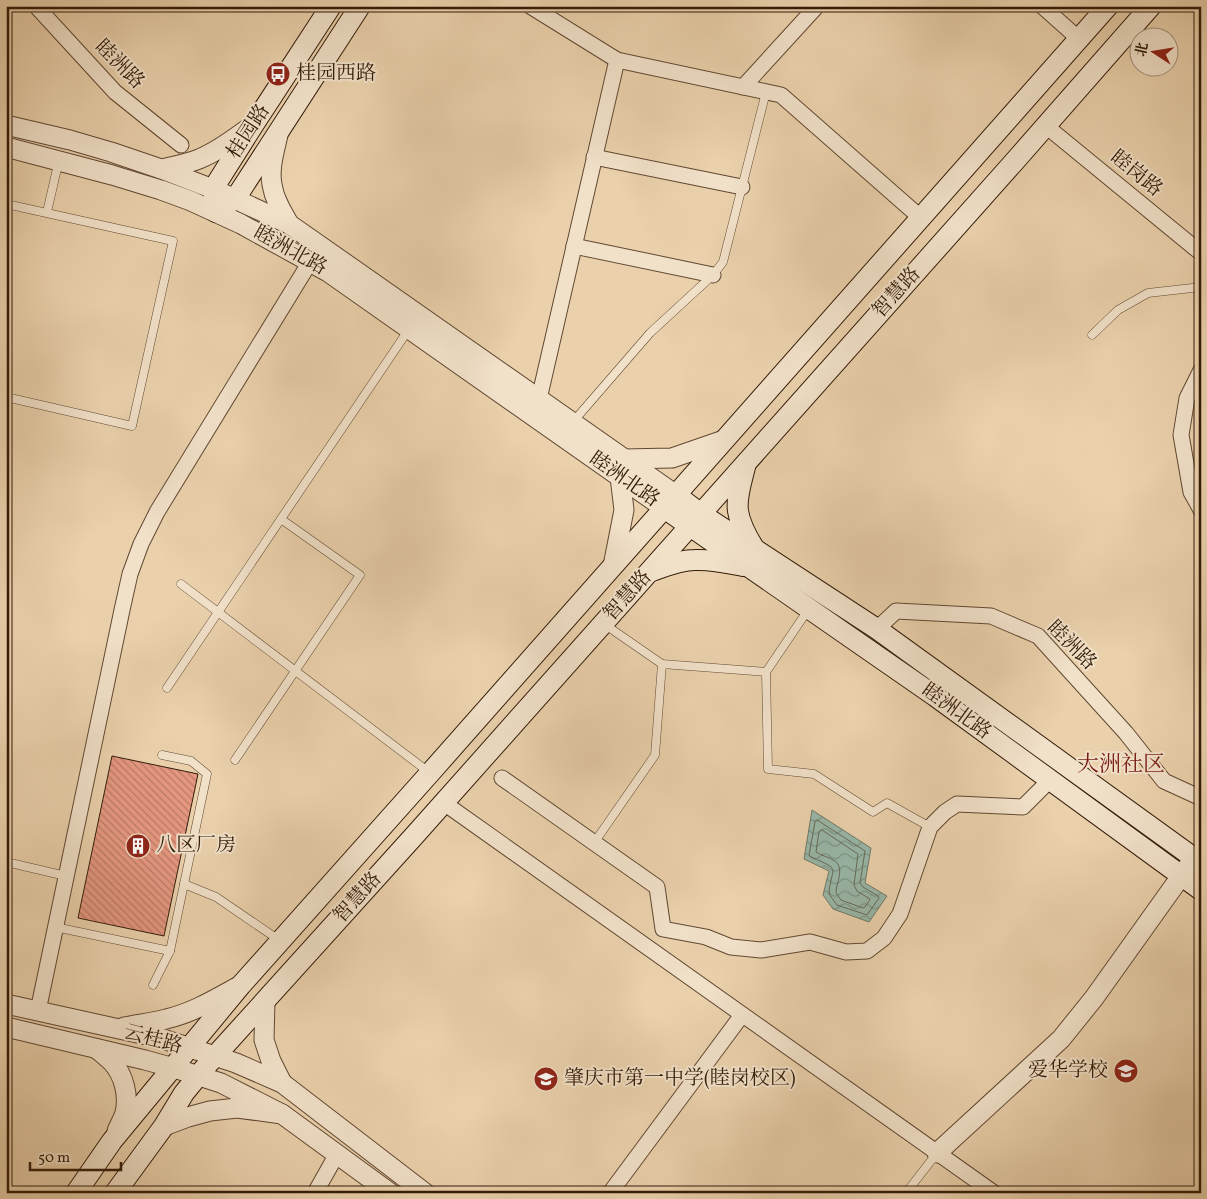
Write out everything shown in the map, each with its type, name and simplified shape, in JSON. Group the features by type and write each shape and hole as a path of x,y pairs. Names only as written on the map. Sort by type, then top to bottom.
{"main road":[{"name":"桂园路","path":"213,189 331,6"},
{"path":"213,189 216,212 235,199 360,6"},
{"name":"智慧路","path":"76,1193 112,1141 241,985 392,817 1108,6"},
{"name":"智慧路","path":"116,1193 164,1126 184,1093 215,1056 604,624 1151,6"},
{"path":"989,141 1002,142 1011,150 1014,162"},
{"path":"650,572 676,563 695,560 753,559 738,510 739,492 746,463"},
{"name":"睦洲北路","path":"670,501 753,559 876,629 1198,858"},
{"name":"睦洲北路","path":"753,559 809,609 935,696 1201,890"},
{"path":"392,817 403,818 412,827 414,836"}],"street":[{"name":"睦洲路","path":"36,6 115,92 181,145"},
{"path":"530,6 617,60 781,95 921,218"},
{"path":"743,87 816,6"},
{"path":"1042,6 1080,39"},
{"path":"539,399 617,60"},
{"path":"161,169 199,159 220,149 254,124"},
{"name":"睦洲北路","path":"6,125 103,150 161,169 213,189 289,224 572,423 622,468"},
{"name":"睦岗路","path":"1046,126 1201,253"},
{"path":"278,135 271,166 271,179 273,191 289,224"},
{"name":"睦洲北路","path":"6,147 59,160 162,190 241,224 328,272 409,329 670,501"},
{"path":"594,157 742,187"},
{"path":"574,246 713,275"},
{"path":"38,1010 130,574 141,544 157,512 310,262"},
{"path":"1201,370 1187,398 1182,435 1191,492 1201,510"},
{"path":"613,566 624,510 622,468 672,458 724,440"},
{"name":"睦洲路","path":"876,629 896,611 991,616 1038,636 1126,733 1164,781 1201,798"},
{"path":"502,778 656,887 663,929 706,937 731,946 761,950 810,942 846,952 867,952 884,938 900,914 930,827 945,812 958,804 1023,807 1050,780"},
{"path":"444,803 994,1193"},
{"path":"937,1153 1061,1039 1094,998 1181,876 1198,858"},
{"path":"115,1028 181,1015 241,985"},
{"path":"265,1001 264,1040 271,1061 282,1083 425,1193"},
{"name":"云桂路","path":"6,1004 160,1038 236,1063 282,1083"},
{"path":"610,1193 742,1015"},
{"name":"云桂路","path":"6,1027 174,1068 221,1083 282,1114 390,1193"},
{"path":"96,1048 113,1062 125,1087 127,1100 125,1114 112,1141"},
{"path":"164,1126 210,1111 237,1108 282,1114"},
{"path":"314,1193 337,1154"}],"lane":[{"path":"572,423 650,333 713,275 723,262 766,92"},
{"path":"47,212 59,160"},
{"path":"6,204 173,241 132,426 6,397"},
{"path":"1092,335 1118,310 1148,294 1201,287"},
{"path":"167,688 409,329"},
{"path":"235,760 360,575 281,519"},
{"path":"181,584 430,774"},
{"path":"809,609 766,672 768,769 814,774 873,812 887,803 930,827"},
{"path":"604,624 662,664 766,672"},
{"path":"594,843 655,754 662,664"},
{"path":"153,985 170,951 207,774 191,761 162,754"},
{"path":"6,862 66,876"},
{"path":"184,884 216,897 281,941"},
{"path":"55,927 170,951"},
{"path":"906,1193 937,1153"}],"water":[{"path":"812,810 871,848 865,883 887,896 869,922 833,909 823,895 829,871 804,859"}],"building":[{"name":"八区厂房","path":"112,756 198,774 164,936 78,918"}],"place":[{"name":"桂园西路","path":"278,74"},
{"name":"八区厂房","path":"138,846"},
{"name":"爱华学校","path":"1126,1071"},
{"name":"肇庆市第一中学(睦岗校区)","path":"546,1079"}],"district":[{"name":"大洲社区","path":"1121,765"}]}
